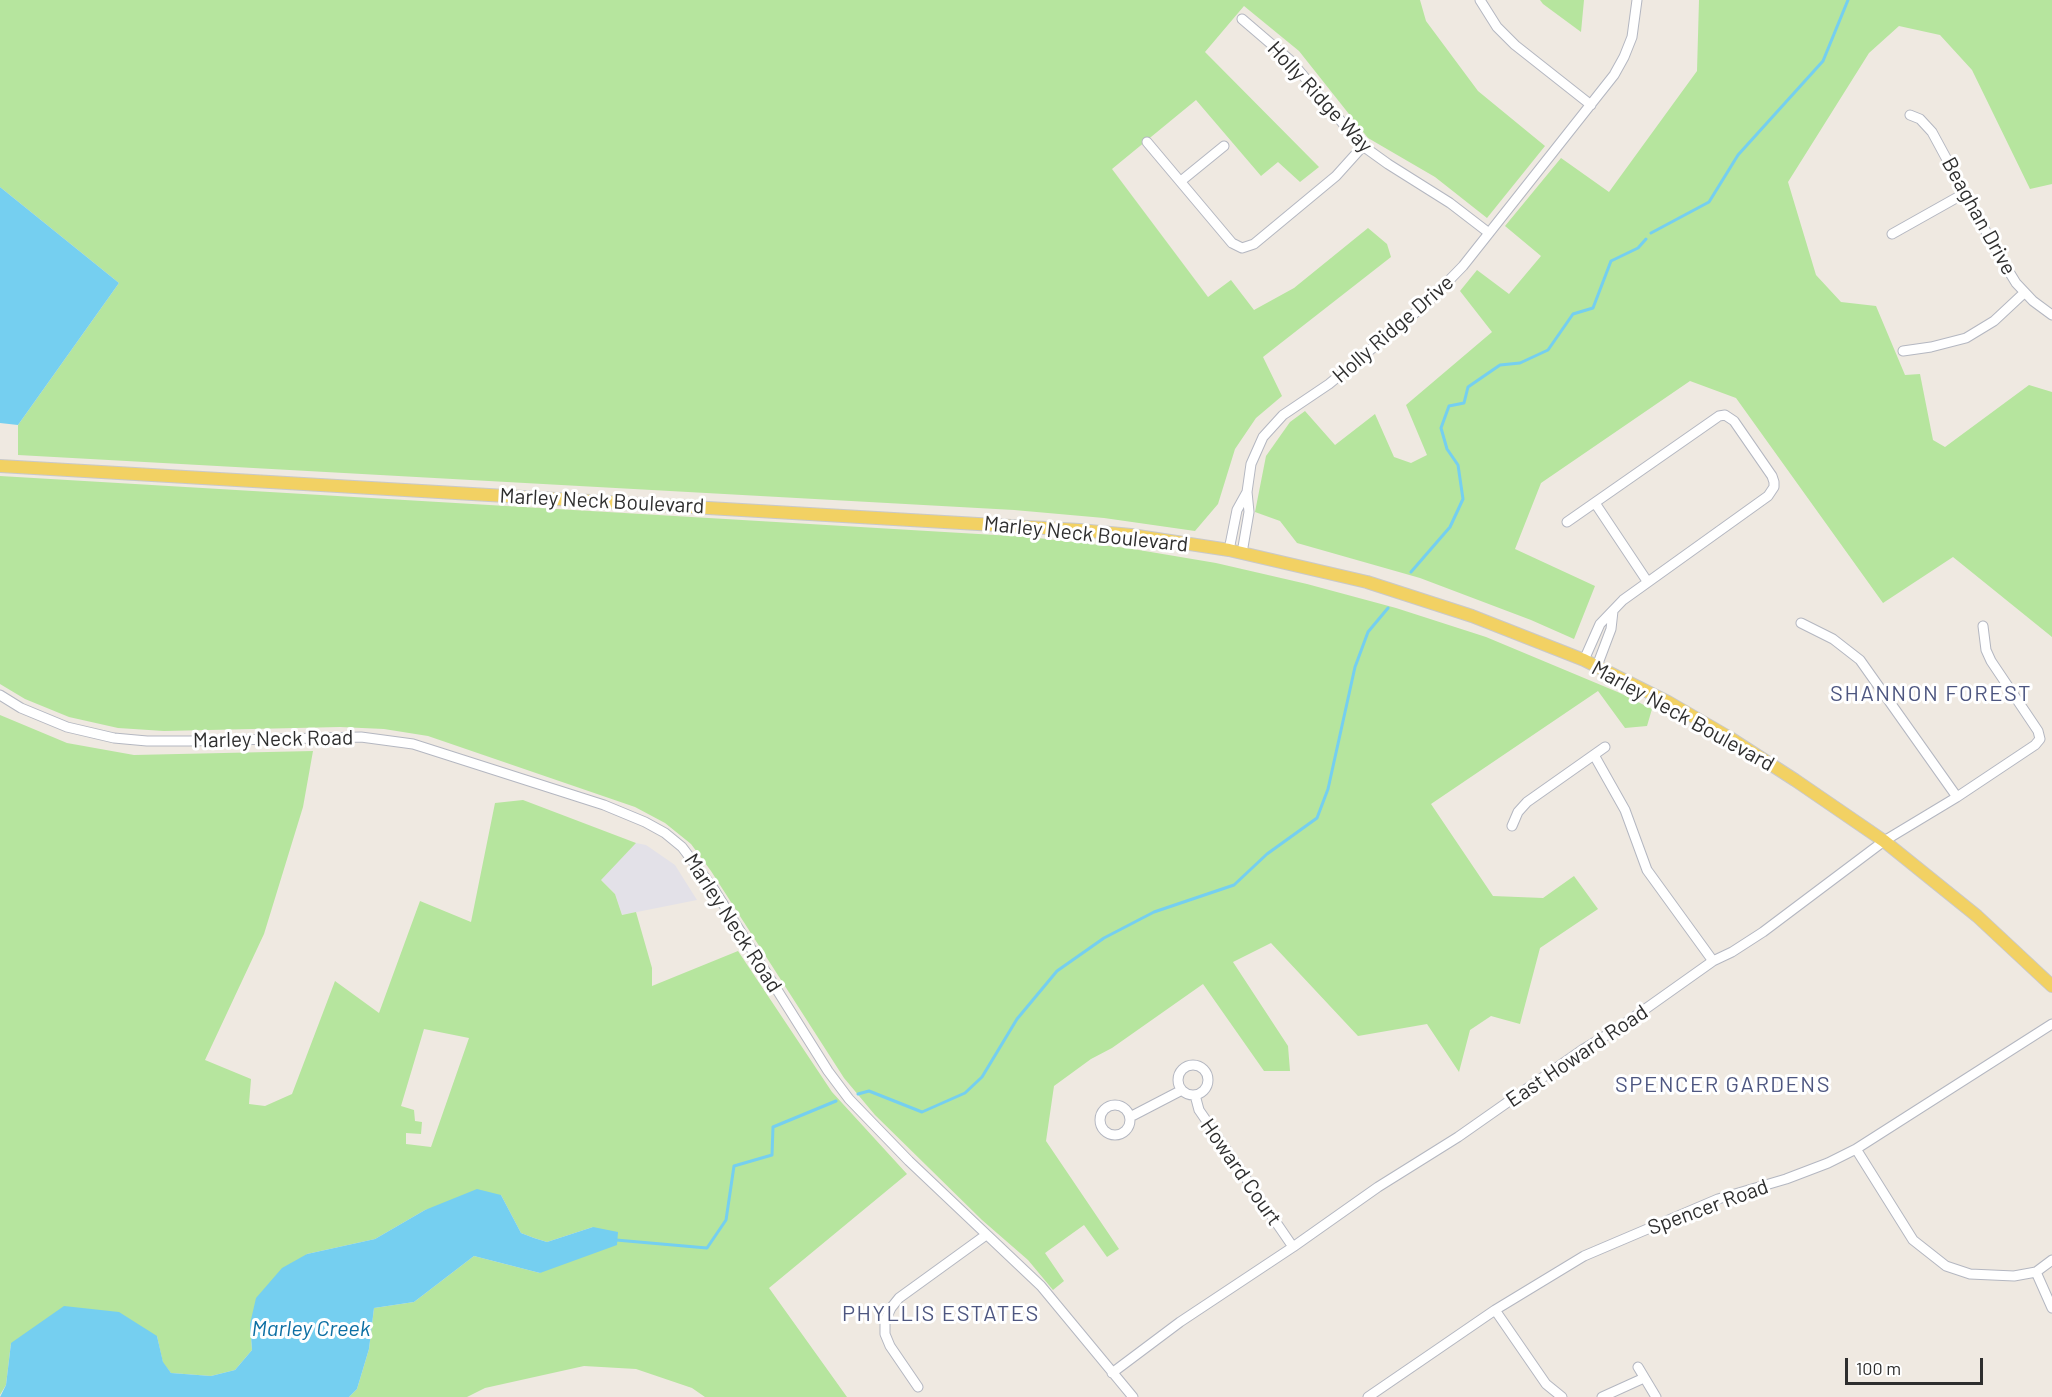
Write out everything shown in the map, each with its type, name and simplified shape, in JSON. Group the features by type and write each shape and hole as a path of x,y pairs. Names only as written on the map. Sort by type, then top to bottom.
{"main road":[{"name":"Marley Neck Boulevard","path":"0,466 1030,526 1131,535 1229,550 1377,585 1472,616 1584,660 1668,702 1730,738 1884,841 1977,916 2052,986"}],"street":[{"path":"1480,0 1497,27 1509,39 1591,105"},
{"name":"Holly Ridge Drive","path":"1229,550 1237,510 1246,492 1251,464 1263,437 1283,415 1329,384 1427,303 1463,266 1614,75 1632,37 1637,0"},
{"name":"Holly Ridge Way","path":"1242,19 1291,61 1364,146 1450,203 1489,233"},
{"name":"Beaghan Drive","path":"1910,116 1920,119 1932,132 1996,252 2024,293 2052,315"},
{"path":"1147,142 1237,247 1248,247 1336,176 1364,146"},
{"path":"1180,181 1224,146"},
{"path":"1892,234 1965,193"},
{"path":"1903,351 1966,338 1994,321 2024,293"},
{"path":"1567,522 1719,416 1725,415 1734,421 1772,476 1774,487 1768,496 1647,580 1623,600 1600,624 1584,660"},
{"name":"Holly Ridge Drive","path":"1242,553 1249,512 1246,492"},
{"path":"1595,503 1647,580"},
{"path":"1597,666 1611,629 1613,611"},
{"path":"1801,623 1833,639 1860,660 1957,797"},
{"name":"East Howard Road","path":"1112,1373 1180,1322 1293,1247 1378,1186 1458,1137 1713,961 1732,952 1762,932 1884,841 1957,797 2035,745 2040,739 2038,731 1991,661 1986,650 1983,626"},
{"name":"Marley Neck Road","path":"0,695 21,708 67,727 114,738 189,741 361,737 413,744 604,805 665,833 682,847 714,888 828,1071 849,1099 909,1161 1041,1286 1133,1397"},
{"path":"1512,826 1518,812 1527,802 1605,747"},
{"path":"1594,755 1625,810 1647,870 1713,961"},
{"name":"Spencer Road","path":"1368,1397 1495,1310 1584,1256 1718,1199 1786,1179 1828,1163 1856,1149 2052,1023"},
{"name":"Howard Court","path":"1195,1064 1207,1072 1209,1079 1207,1087 1202,1092 1195,1095 1182,1090 1178,1083 1178,1076 1182,1069 1195,1064"},
{"path":"1130,1117 1182,1090"},
{"name":"Howard Court","path":"1195,1095 1199,1110 1293,1247"},
{"path":"1856,1149 1913,1240 1946,1266 1970,1274 2014,1276 2036,1272 2052,1260"},
{"path":"918,1387 890,1346 885,1334 885,1321 899,1298 986,1235"},
{"path":"2036,1272 2052,1308"},
{"path":"1495,1310 1546,1384 1562,1397"},
{"path":"1638,1367 1656,1397"},
{"path":"1602,1397 1644,1378"}],"shaded area":[{"path":"636,843 646,845 675,865 697,900 622,915 615,894 600,879"}],"green space":[{"path":"0,0 1420,0 1426,21 1478,91 1545,146 1487,218 1435,177 1368,138 1299,51 1244,6 1205,52 1319,167 1300,182 1278,162 1261,176 1196,100 1112,169 1208,297 1231,280 1254,310 1294,288 1368,228 1387,244 1391,257 1263,357 1282,396 1256,418 1235,449 1218,504 1195,531 1104,518 1014,510 18,455 18,425 119,283 0,187"},
{"path":"1540,0 1584,0 1581,32 1543,4"},
{"path":"1699,0 2052,0 2052,184 2030,189 1972,70 1940,35 1899,26 1869,53 1788,182 1816,275 1841,302 1876,306 1905,375 1920,374 1933,440 1945,447 2029,385 2052,392 2052,637 1953,557 1883,603 1736,398 1690,381 1541,483 1515,549 1595,586 1574,639 1531,620 1420,578 1297,543 1280,521 1255,512 1266,456 1290,422 1305,411 1335,445 1375,414 1394,457 1411,463 1427,455 1406,405 1492,332 1460,291 1477,270 1509,294 1541,256 1505,226 1561,158 1609,192 1697,71"},
{"path":"0,476 1029,537 1127,548 1216,563 1396,608 1486,637 1620,693 1652,709 1647,726 1625,728 1598,691 1431,804 1493,896 1543,898 1574,876 1598,909 1540,948 1520,1024 1491,1016 1470,1030 1459,1072 1427,1024 1358,1036 1271,943 1233,962 1288,1046 1290,1071 1264,1071 1203,984 1054,1086 1046,1141 1119,1249 1107,1257 1084,1225 1045,1253 1064,1281 1053,1290 1028,1260 982,1220 875,1115 844,1078 711,871 691,844 665,823 635,807 428,736 384,729 340,727 164,731 118,728 69,717 25,699 0,684"},
{"path":"0,715 67,743 134,755 313,751 303,807 264,934 205,1060 251,1079 249,1104 265,1106 292,1094 335,981 379,1013 420,901 471,922 495,803 523,800 636,843 601,880 615,894 622,915 636,912 652,968 652,986 738,951 832,1092 907,1174 769,1288 847,1397 705,1397 692,1388 636,1369 584,1366 485,1388 467,1397 349,1397 357,1389 369,1349 374,1308 414,1302 474,1256 540,1273 593,1227 547,1242 534,1238 521,1233 501,1195 425,1210 375,1239 307,1254 250,1324 252,1350 235,1370 211,1376 171,1373 163,1363 157,1336 11,1343 6,1385 0,1395","holes":["424,1029 469,1038 431,1147 406,1144 406,1133 421,1134 422,1122 415,1121 414,1110 401,1106"]}],"water":[{"path":"0,187 119,283 18,425 0,423"},
{"name":"Marley Creek","path":"477,1189 501,1195 521,1233 547,1242 593,1227 618,1232 617,1245 540,1273 474,1256 414,1302 374,1308 369,1349 357,1389 349,1397 0,1397 6,1385 11,1343 64,1306 119,1312 157,1336 163,1362 171,1373 211,1376 235,1370 252,1350 250,1324 256,1298 282,1268 307,1254 375,1239 425,1210"}],"waterway":[{"path":"1651,233 1709,202 1738,155 1823,61 1848,0"},
{"path":"1411,572 1450,527 1463,499 1458,465 1447,449 1441,428 1449,406 1464,403 1468,387 1500,365 1520,363 1548,350 1573,314 1593,308 1611,261 1638,248 1646,239"},
{"path":"858,1094 869,1091 922,1112 965,1093 982,1077 1017,1019 1057,971 1104,938 1154,912 1234,885 1267,854 1317,818 1328,789 1355,667 1368,632 1388,608"},
{"path":"616,1240 707,1248 726,1220 734,1166 772,1155 773,1127 836,1101"}],"district":[{"name":"SHANNON FOREST","path":"1931,694"},
{"name":"SPENCER GARDENS","path":"1723,1085"},
{"name":"PHYLLIS ESTATES","path":"941,1314"}]}
